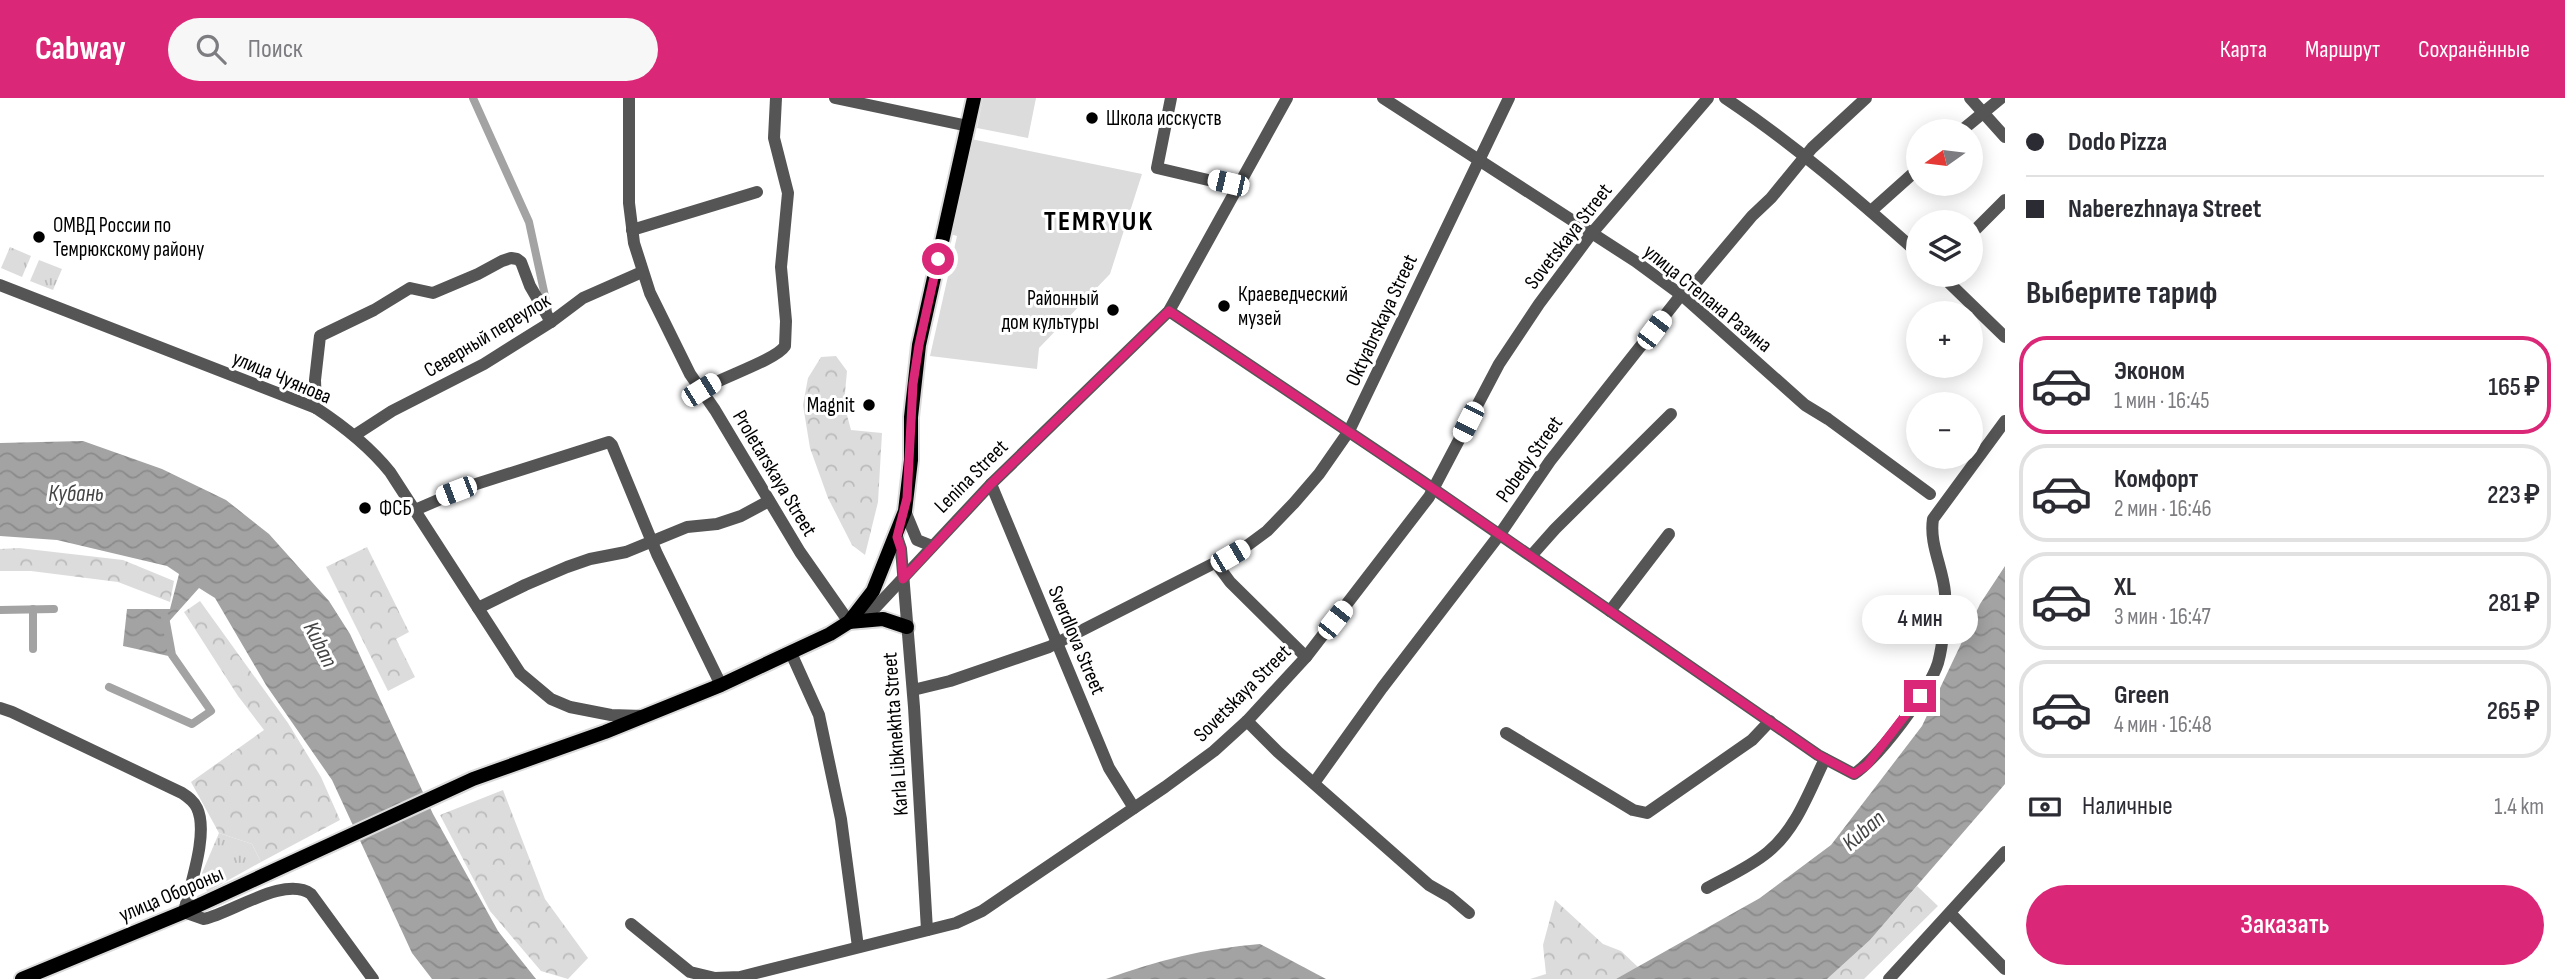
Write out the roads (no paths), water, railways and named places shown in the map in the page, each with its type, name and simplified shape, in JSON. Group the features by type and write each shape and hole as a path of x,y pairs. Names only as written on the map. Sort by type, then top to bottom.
{"main road":[{"path":"849,622 873,590 897,537 905,511 919,345 974,98"},
{"path":"849,622 883,619 907,628"},
{"name":"Lenina Street","path":"449,790 536,755 646,717 791,653 849,622"},
{"name":"улица Обороны","path":"22,979 184,912 449,790"}],"street":[{"name":"Proletarskaya Street","path":"629,98 629,203 642,272 661,316 701,390 800,552 849,622"},
{"path":"701,390 717,380 776,355 785,346 786,321 781,267 789,193 774,138 776,98"},
{"path":"835,98 968,126"},
{"path":"1171,98 1157,167 1238,187"},
{"name":"Lenina Street","path":"849,622 876,607 991,484 1169,311 1287,98"},
{"name":"улица Степана Разина","path":"1383,98 1592,233 1682,296 1805,405 1930,494"},
{"name":"Oktyabrskaya Street","path":"913,690 950,681 1057,643 1216,564 1266,531 1319,474 1349,431 1508,98"},
{"name":"Sovetskaya Street","path":"631,924 690,972 715,978 740,977 956,923 982,911 1213,751 1247,721 1306,657 1404,532 1434,489 1499,364 1539,304 1592,233 1708,98"},
{"path":"1725,98 1806,157 1906,242"},
{"name":"Pobedy Street","path":"1314,783 1382,688 1500,534 1583,416 1682,296 1771,198 1812,148 1866,98"},
{"path":"1970,98 2005,137"},
{"path":"1975,119 2001,98"},
{"path":"1871,211 1906,180"},
{"path":"632,230 757,192"},
{"path":"1983,222 2005,200"},
{"path":"316,408 315,380 320,336 374,310 405,290 416,288 433,293 511,258 521,262 530,286 551,323"},
{"name":"Северный переулок","path":"355,435 392,411 484,364 551,323 583,298 642,272"},
{"name":"улица Чуянова","path":"0,285 316,408 375,452 520,673 528,681 551,699 590,712 646,717"},
{"path":"1953,287 2005,337"},
{"path":"1169,311 1500,534 1825,759 1854,774 1867,765 1920,696 1938,662 1945,593 1931,531 1933,519 2005,421"},
{"path":"1531,556 1671,415"},
{"path":"415,510 472,485 609,442 663,567 721,685"},
{"name":"Sverdlova Street","path":"991,484 1109,768 1134,808"},
{"path":"478,608 524,584 590,559 626,552 687,527 717,524 741,516 769,501"},
{"path":"905,511 917,540 932,546"},
{"path":"1610,611 1669,534"},
{"name":"Karla Libknekhta Street","path":"897,537 901,549 913,690 927,930"},
{"path":"1216,564 1230,582 1306,657"},
{"path":"791,653 812,697 825,741 841,819 858,947"},
{"path":"0,708 182,793 193,801 199,811 201,825 184,912 204,919 260,897 296,888 304,889 311,894 373,979"},
{"name":"улица Чуянова","path":"590,712 612,730"},
{"path":"1247,721 1429,886 1450,897 1469,913"},
{"path":"1506,733 1633,810 1647,813 1752,740 1770,721"},
{"path":"1707,888 1757,860 1779,842 1794,823 1825,759"},
{"path":"1889,979 2005,852"},
{"path":"1950,913 2005,969"}],"water":[{"name":"Кубань","path":"83,441 162,469 226,500 269,534 329,601 350,634 433,814 498,931 536,979 432,979 412,953 332,780 266,685 215,598 199,588 165,626 173,657 123,646 127,609 170,609 179,574 167,566 57,540 0,536 0,443"},
{"name":"Kuban","path":"2005,566 2005,784 1870,940 1827,979 1616,979 1760,898 1831,845 1922,726 1980,604"},
{"path":"1260,944 1326,979 1106,979 1182,956"}],"waterway":[{"path":"473,98 529,222 548,310"},
{"path":"33,609 33,649"},
{"path":"0,610 54,609"},
{"path":"109,687 192,724 211,711 172,655 165,617"}],"place":[{"name":"Школа исскуств","path":"1092,118"},
{"name":"ОМВД России по Темрюкскому району","path":"39,237"},
{"name":"Краеведческий музей","path":"1224,306"},
{"name":"Районный дом культуры","path":"1113,310"},
{"name":"Magnit","path":"869,405"},
{"name":"ФСБ","path":"365,508"}],"district":[{"name":"TEMRYUK","path":"1099,220"}]}
